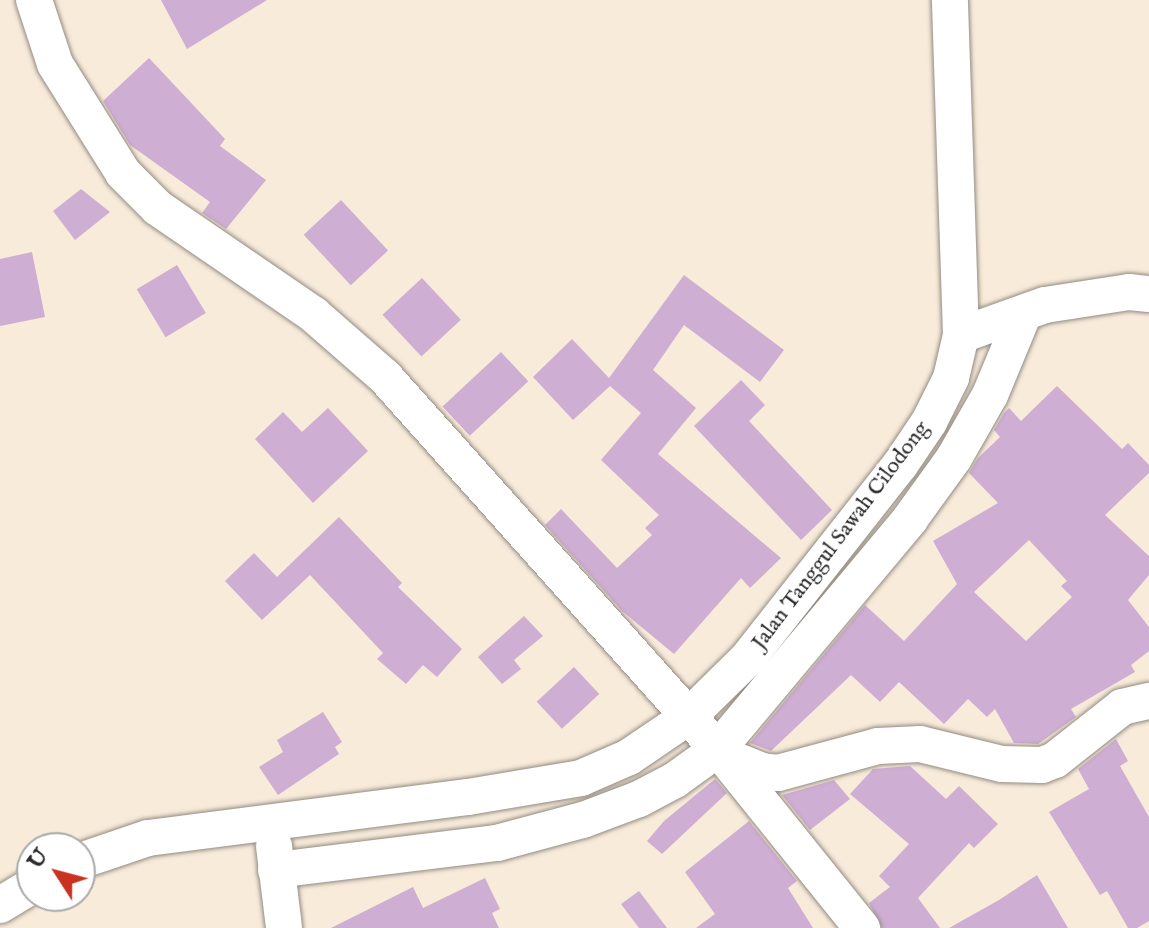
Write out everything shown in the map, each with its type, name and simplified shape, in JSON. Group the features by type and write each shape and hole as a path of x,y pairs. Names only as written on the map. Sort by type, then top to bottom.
{"street":[{"path":"34,0 55,64 87,119 130,181 180,225 314,315 385,377 720,752 862,928"},
{"name":"Jalan Tanggul Sawah Cilodong","path":"96,856 148,838 490,794 581,778 629,757 688,717 748,658 803,619 929,422 951,378 961,335 950,0"},
{"path":"961,335 1024,313 1089,296 1129,292 1149,294"},
{"path":"276,870 497,843 583,820 639,799 720,752 803,619 910,519 954,458 990,395 1024,313"},
{"path":"720,752 762,771 778,773 878,746 920,744 1002,764 1042,765 1055,760 1122,707 1149,701"},
{"path":"490,794 497,843"},
{"path":"271,821 284,928"}],"building":[{"path":"161,0 267,0 187,49"},
{"path":"149,58 225,139 220,146 266,180 226,229 202,213 210,202 130,145 103,101"},
{"path":"81,189 110,212 75,240 53,211"},
{"path":"341,200 388,250 351,285 304,235"},
{"path":"32,252 45,317 0,326 0,259"},
{"path":"177,265 206,313 166,337 137,289"},
{"path":"684,275 784,350 760,382 684,325 653,370 696,408 658,454 781,558 750,588 741,578 674,654 622,611 545,525 561,509 617,568 652,535 645,528 659,515 601,460 641,413 610,386 573,420 533,377 572,339 609,378"},
{"path":"422,278 461,320 421,357 383,315"},
{"path":"501,352 528,381 470,436 442,407"},
{"path":"741,380 765,405 749,421 832,510 801,540 694,426"},
{"path":"1057,386 1122,449 1128,443 1149,465 1149,473 1105,515 1149,556 1149,575 1128,600 1149,627 1149,651 1131,665 1135,672 1071,709 1076,717 1038,744 1014,743 995,709 987,717 968,699 944,724 899,682 880,702 851,675 771,751 750,743 865,605 904,641 957,584 933,541 998,503 969,473 978,458 1000,437 994,430 1009,408 1021,421","holes":["1029,540 1067,581 1061,586 1072,597 1026,641 974,592"]},
{"path":"328,408 368,451 313,503 255,439 283,412 302,432"},
{"path":"339,517 402,583 398,587 462,649 437,677 423,665 406,684 377,659 383,653 310,575 262,620 225,581 254,553 277,577"},
{"path":"524,616 543,636 514,660 521,669 502,684 478,657"},
{"path":"574,667 599,694 562,729 537,702"},
{"path":"323,712 342,742 335,747 339,754 278,795 259,767 283,752 277,740"},
{"path":"1116,739 1128,761 1120,766 1149,817 1149,921 1137,928 1128,928 1107,891 1100,895 1049,812 1089,789 1078,769"},
{"path":"910,766 946,799 959,786 998,824 974,848 969,843 918,898 940,928 882,928 869,903 890,887 879,876 909,844 850,794 873,769"},
{"path":"715,779 727,793 662,854 647,841 664,821"},
{"path":"834,780 850,799 810,830 782,795"},
{"path":"749,821 797,881 788,888 813,928 696,928 715,914 685,872"},
{"path":"1037,875 1068,928 949,928 999,900"},
{"path":"485,878 500,909 492,913 499,928 331,928 413,887 423,908"},
{"path":"639,891 667,928 639,928 621,904"}]}
